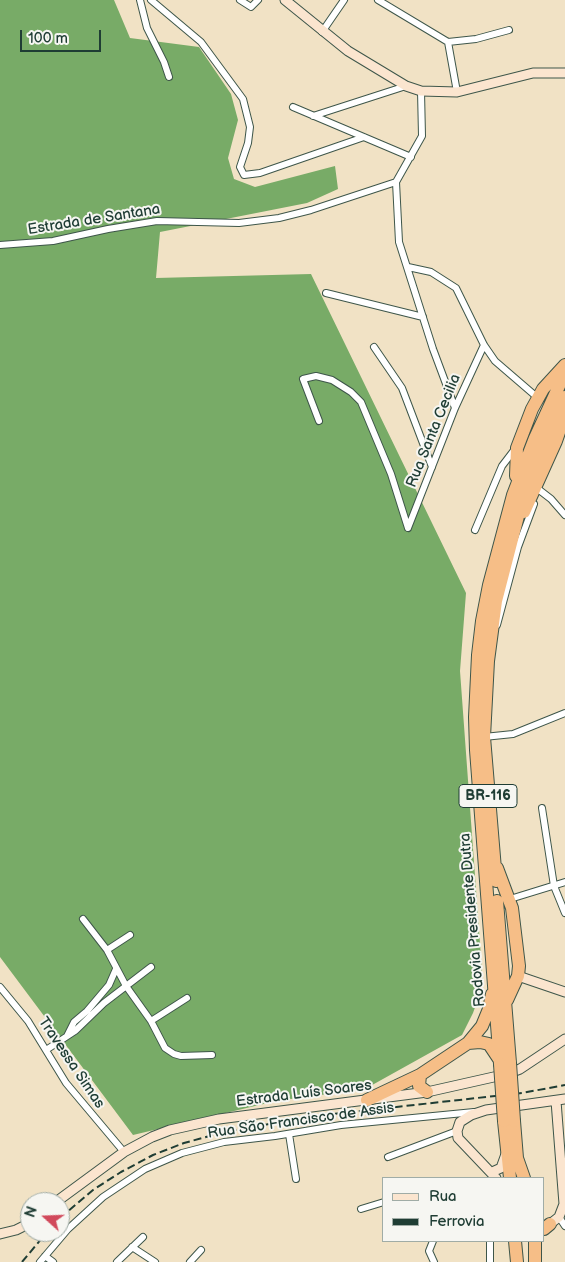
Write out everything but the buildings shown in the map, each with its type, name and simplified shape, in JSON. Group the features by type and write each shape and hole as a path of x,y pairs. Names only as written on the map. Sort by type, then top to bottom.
{"highway":[{"path":"489,585 488,576 516,473 518,444 538,398 565,364"},
{"name":"Rodovia Presidente Dutra","path":"518,1177 512,1154 503,1062 483,844 475,717 482,621 489,585 513,495 535,438 565,373"},
{"name":"Rodovia Presidente Dutra","path":"503,1062 506,1002 484,737 484,702 491,635 504,564 524,493 539,452 565,397"},
{"path":"513,532 538,487 565,415"},
{"path":"367,1100 420,1075 468,1043 482,1026 492,996 483,844"},
{"path":"494,862 510,899 515,922 518,976 506,1002"},
{"path":"468,1043 480,1042 489,1044 503,1062"},
{"path":"420,1075 419,1086 426,1092"},
{"path":"512,1154 524,1177"},
{"name":"Rodovia Presidente Dutra","path":"510,1177 512,1154"},
{"path":"515,1242 517,1262"},
{"path":"524,1242 525,1262"},
{"path":"535,1262 536,1242"}],"main road":[{"path":"285,0 322,32 348,51 406,86 420,91 458,92 533,74 565,73"},
{"path":"518,976 565,992"},
{"name":"Estrada Luís Soares","path":"70,1192 124,1152 152,1137 186,1126 219,1118 426,1092 517,1071 565,1040"},
{"path":"512,1154 501,1168 492,1174 460,1141 457,1131 460,1122 486,1110 560,1100 564,1204 549,1224"},
{"path":"0,1234 20,1228"}],"street":[{"path":"140,0 147,28 164,62 169,77"},
{"path":"151,0 201,42 243,99 250,127 240,167 244,175 260,173 364,137"},
{"path":"240,0 250,7 258,0"},
{"path":"322,32 344,0"},
{"path":"378,0 448,42 476,39 509,30"},
{"path":"448,42 458,92"},
{"path":"313,116 406,86"},
{"path":"420,91 422,136 396,182 398,232 423,317 455,408"},
{"path":"293,106 411,157"},
{"name":"Estrada de Santana","path":"0,245 53,241 108,228 157,221 239,223 279,218 311,210 396,182"},
{"path":"408,268 431,272 456,288 484,345 503,370 538,398"},
{"path":"326,293 423,317"},
{"name":"Rua Santa Cecilia","path":"319,421 303,379 316,376 332,380 351,392 365,409 391,474 408,528 455,408 484,345"},
{"path":"374,347 402,388 432,467"},
{"path":"475,530 502,466 518,444"},
{"path":"491,635 500,617 518,547 538,487 565,514"},
{"path":"484,737 513,734 565,713"},
{"path":"542,808 554,886 565,913"},
{"path":"510,899 565,882"},
{"path":"83,920 107,950 126,986 151,1021 165,1048 174,1054 212,1055"},
{"path":"107,950 130,935"},
{"path":"46,1050 68,1036 151,967"},
{"path":"68,1036 74,1022 87,1011 109,985 116,969"},
{"name":"Travessa Simas","path":"0,987 11,998 66,1083 90,1114 124,1152"},
{"path":"151,1021 187,998"},
{"name":"Rua São Francisco de Assis","path":"43,1259 68,1229 103,1197 145,1169 182,1153 224,1142 341,1125 486,1110"},
{"path":"388,1157 457,1131"},
{"path":"288,1134 296,1179"},
{"path":"362,1209 382,1203"},
{"path":"549,1224 565,1226"},
{"path":"118,1262 143,1237"},
{"path":"433,1242 429,1251 434,1262"},
{"path":"490,1242 490,1262"},
{"path":"536,1242 540,1262"},
{"path":"132,1247 155,1262"},
{"path":"190,1262 201,1250"},
{"path":"43,1259 53,1262"}],"green space":[{"path":"0,0 114,0 130,38 199,47 231,94 238,120 228,158 234,179 255,187 335,166 338,189 307,203 160,232 156,278 311,274 466,593 460,671 483,985 473,1013 462,1035 365,1089 276,1101 133,1135 0,957"}],"railway":[{"path":"70,1210 93,1190 153,1155 184,1143 224,1132 315,1116 522,1093 565,1085"},
{"path":"22,1262 39,1242"}]}
